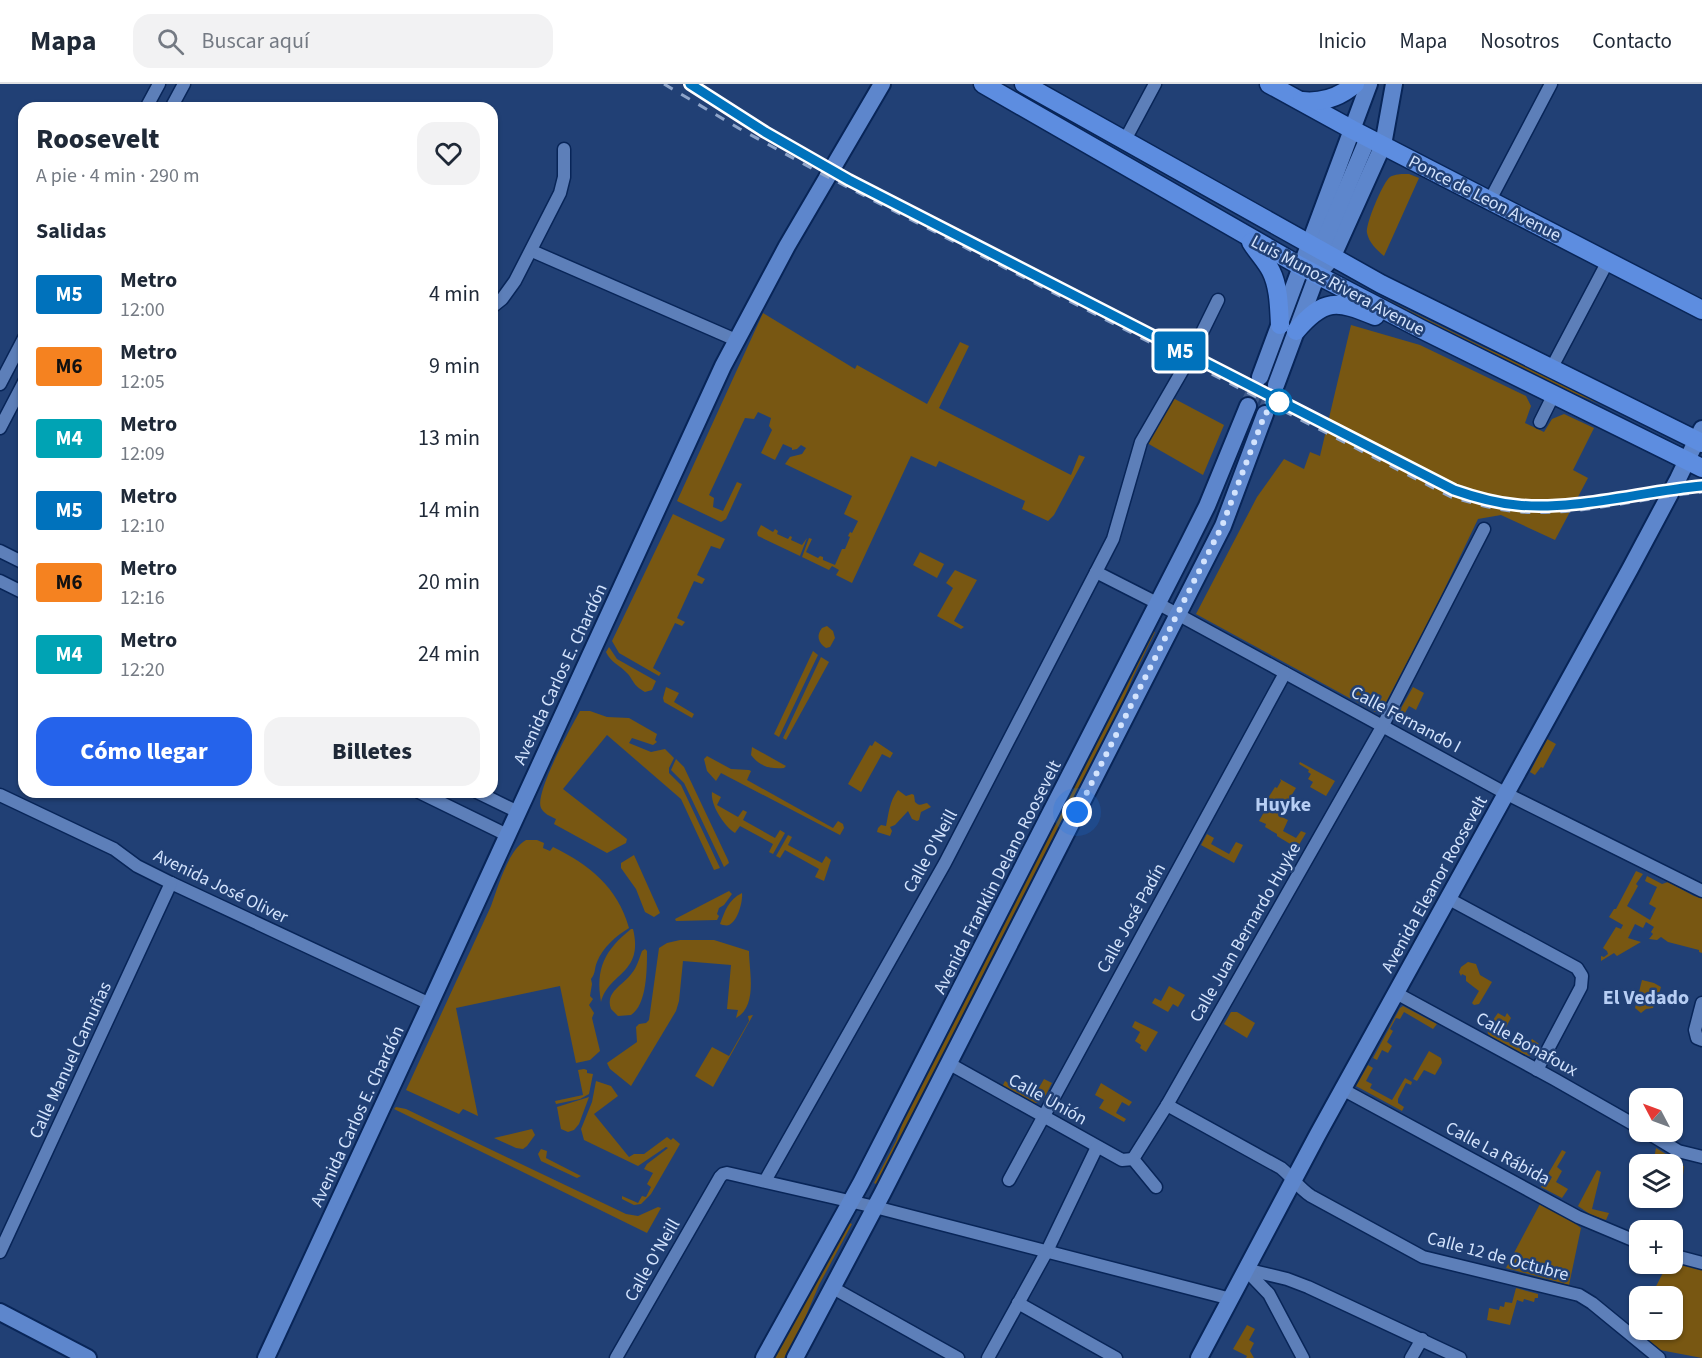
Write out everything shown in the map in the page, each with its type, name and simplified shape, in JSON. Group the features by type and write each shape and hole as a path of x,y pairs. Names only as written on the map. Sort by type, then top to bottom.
{"main road":[{"name":"Avenida Carlos E. Chardón","path":"266,1358 736,340 787,246 882,84"},
{"name":"Luis Munoz Rivera Avenue","path":"983,84 1300,266 1423,330 1694,464"},
{"name":"Luis Munoz Rivera Avenue","path":"1024,84 1320,251 1551,369 1700,437"},
{"name":"Ponce de Leon Avenue","path":"1269,84 1702,310"},
{"path":"1301,101 1316,102 1337,96 1355,84"},
{"path":"1368,137 1369,84"},
{"path":"1260,377 1317,275 1320,251 1368,137 1394,84"},
{"path":"1249,238 1258,255 1270,270 1288,328"},
{"path":"1276,385 1300,266 1320,251"},
{"path":"1288,328 1316,310 1332,305 1347,306 1402,327 1423,330"},
{"name":"Avenida Franklin Delano Roosevelt","path":"764,1358 851,1201 1207,506 1248,406"},
{"path":"795,1358 875,1207 1222,526 1265,414"},
{"name":"Avenida Eleanor Roosevelt","path":"1199,1358 1342,1089 1449,899 1678,479 1694,464 1700,437"},
{"path":"0,1312 87,1358"}],"street":[{"path":"149,102 159,84"},
{"path":"174,102 184,84"},
{"path":"1125,140 1155,84"},
{"path":"1490,200 1551,84"},
{"path":"498,302 515,281 560,193 564,177 564,149"},
{"path":"532,251 736,340"},
{"path":"1551,369 1608,261"},
{"name":"Calle O'Neill","path":"616,1358 720,1177 727,1173 765,1181 945,863 1113,539 1142,442 1189,359 1218,300"},
{"path":"0,384 18,350"},
{"path":"0,428 18,394"},
{"path":"1540,422 1554,394"},
{"name":"Calle Juan Bernardo Huyke","path":"1133,1159 1167,1105 1382,727 1484,529"},
{"path":"0,551 18,560"},
{"name":"Calle Fernando I","path":"1096,572 1505,793 1702,891"},
{"path":"0,581 18,590"},
{"name":"Calle José Padín","path":"1009,1180 1285,673"},
{"name":"Avenida José Oliver","path":"0,795 114,849 137,866 171,883 430,1004"},
{"path":"431,798 507,835"},
{"path":"489,798 518,812"},
{"name":"Calle Manuel Camuñas","path":"0,1252 171,883"},
{"path":"1449,899 1577,968 1580,972 1581,987 1537,1070"},
{"name":"Calle Bonafoux","path":"1396,993 1629,1122"},
{"path":"1702,1003 1695,1030 1697,1038 1702,1040"},
{"name":"Calle Unión","path":"948,1063 1122,1160 1133,1159"},
{"name":"Calle La Rábida","path":"1342,1089 1578,1217 1629,1238"},
{"name":"Calle 12 de Octubre","path":"1167,1105 1281,1168 1294,1179 1301,1190 1311,1196 1423,1257 1579,1295 1659,1358"},
{"path":"1663,1142 1678,1151 1702,1157"},
{"path":"988,1358 1047,1251 1097,1147"},
{"path":"1133,1159 1156,1187"},
{"path":"765,1181 1231,1299"},
{"path":"1683,1258 1702,1263"},
{"path":"1245,1269 1298,1283 1460,1358"},
{"path":"1245,1269 1269,1294 1303,1358"},
{"path":"833,1288 958,1358"},
{"path":"1018,1303 1116,1358"},
{"path":"1411,1358 1422,1339"}],"shaded area":[{"path":"1403,174 1419,178 1384,256 1371,243 1367,229 1383,187 1390,177"},
{"path":"1341,277 1620,412 1546,382 1340,280"},
{"path":"763,313 855,369 857,365 927,404 960,342 969,346 939,408 1071,475 1079,455 1085,457 1054,515 1048,521 1022,509 1025,501 939,461 936,467 911,456 852,583 836,575 839,570 832,566 829,570 802,557 809,538 812,539 806,552 818,558 823,557 823,560 835,565 842,549 845,549 850,532 852,533 858,521 844,514 852,496 785,464 790,457 802,454 806,448 801,445 792,450 783,444 775,460 761,453 772,430 769,426 771,418 758,412 754,419 745,418 709,495 714,498 713,507 723,511 737,482 742,484 726,519 721,522 677,501"},
{"path":"1351,325 1420,345 1526,396 1531,406 1525,423 1544,432 1552,419 1564,414 1594,428 1573,470 1588,478 1555,540 1501,515 1478,519 1433,613 1383,708 1375,712 1196,614 1257,497 1284,459 1304,469 1310,452 1320,456"},
{"path":"1173,398 1224,425 1203,475 1147,443"},
{"path":"673,514 725,539 720,549 711,546 697,575 705,579 702,584 694,581 677,618 685,622 682,626 675,623 653,668 661,673 659,676 619,653 612,641"},
{"path":"761,525 773,532 775,529 778,531 777,534 788,539 790,536 791,540 802,545 807,538 800,556 758,536"},
{"path":"920,552 944,564 937,578 913,565"},
{"path":"955,570 977,580 954,621 964,627 961,629 937,616 953,588 946,583"},
{"path":"827,626 833,631 835,638 830,647 826,648 821,644 819,636 822,628"},
{"path":"1151,630 1155,632 1109,734 878,1185 874,1183 896,1141 913,1094"},
{"path":"609,647 617,659 656,681 652,690 645,692 636,686 628,674 608,656 606,652"},
{"path":"813,651 818,655 779,737 774,734"},
{"path":"821,657 829,662 786,740 783,738"},
{"path":"666,687 679,693 674,702 694,714 692,718 664,702"},
{"path":"1413,687 1424,693 1416,710 1409,706 1402,718 1426,731 1423,736 1428,740 1397,721 1396,717"},
{"path":"580,711 590,711 607,717 629,718 657,734 655,740 657,742 653,745 632,738 629,743 651,752 665,749 674,758 669,773 681,785 720,868 714,870 681,799 607,735 563,789 627,839 626,843 607,853 554,824 556,819 545,813 541,808 540,800 554,760"},
{"path":"1547,739 1556,744 1543,768 1541,767 1535,775 1530,772"},
{"path":"875,741 893,753 890,758 882,754 861,792 848,784 870,745 872,746"},
{"path":"752,747 786,766 775,768 762,765 751,755"},
{"path":"707,756 731,769 751,771 747,780 833,828 838,821 843,824 844,828 840,835 721,773 716,781 707,771 704,759"},
{"path":"676,759 684,767 728,860 729,863 724,867 684,783 671,770"},
{"path":"1300,762 1335,781 1326,796 1310,787 1313,782 1308,779 1311,774 1299,764"},
{"path":"1280,779 1296,788 1278,815 1288,820 1283,831 1296,838 1301,831 1306,833 1297,848 1277,836 1265,827 1266,824 1259,821 1268,805 1265,803 1275,787 1277,788"},
{"path":"898,790 906,796 914,795 915,802 918,804 927,803 931,807 921,812 917,821 912,819 908,811 895,825 890,827 892,831 890,836 877,832 881,825 886,826 891,803"},
{"path":"712,792 721,797 717,805 738,817 743,810 747,812 743,820 775,838 780,830 785,833 773,854 769,852 773,844 740,826 735,833 727,826 713,803"},
{"path":"1207,834 1214,838 1211,844 1229,854 1236,842 1243,845 1234,863 1201,845"},
{"path":"788,835 792,837 788,845 822,863 826,856 831,860 824,881 815,877 819,869 785,850 780,858 776,856"},
{"path":"526,840 537,840 544,843 543,848 550,851 553,847 590,869 609,889 624,913 629,928 603,951 591,979 590,996 593,999 589,1005 594,1013 592,1018 600,1051 590,1060 576,1063 560,986 456,1008 478,1116 463,1109 459,1114 406,1090 491,906 509,860"},
{"path":"634,855 660,913 654,917 645,912 636,889 621,868 621,863"},
{"path":"1636,871 1643,874 1627,906 1650,920 1656,908 1649,904 1657,887 1645,881 1647,876 1662,884 1668,882 1702,898 1702,953 1699,950 1668,942 1661,937 1657,940 1649,939 1654,927 1646,922 1643,928 1635,924 1628,938 1641,942 1617,956 1614,953 1601,961 1601,956 1608,954 1603,948 1616,927 1621,929 1623,925 1609,917 1616,909"},
{"path":"729,891 732,894 719,908 717,920 676,921 675,919"},
{"path":"742,893 741,906 735,919 728,925 720,924 730,902"},
{"path":"633,929 635,944 634,955 630,964 605,992 601,1002 600,979 604,961 614,944"},
{"path":"680,940 714,940 749,951 750,997 743,1012 736,1018 738,1010 727,1009 731,965 683,961 676,1011 631,1086 610,1069 607,1063 637,1042 636,1027 649,1020 659,948 667,943"},
{"path":"645,949 647,951 646,977 640,1003 631,1015 618,1016 611,1009 610,998 634,971"},
{"path":"1468,962 1476,964 1480,975 1492,982 1479,1004 1474,1005 1472,1003 1479,991 1466,981 1466,976 1462,974 1461,976 1459,972 1461,967"},
{"path":"1642,980 1661,987 1656,1005 1641,1013 1635,1008"},
{"path":"1169,986 1185,995 1178,1007 1173,1004 1168,1012 1152,1003 1155,998 1161,1001"},
{"path":"1403,1006 1437,1024 1433,1029 1404,1012 1400,1019 1396,1018 1390,1029 1393,1031 1387,1042 1392,1046 1388,1053 1382,1050 1377,1060 1373,1058 1400,1008"},
{"path":"1231,1012 1237,1012 1255,1023 1247,1038 1224,1024"},
{"path":"1498,1013 1505,1017 1507,1013 1511,1018 1500,1038 1520,1045 1519,1048 1524,1051 1532,1039 1539,1044 1536,1053 1529,1056 1502,1044 1488,1034 1487,1029"},
{"path":"753,1015 713,1087 695,1076 712,1047 729,1056 749,1021 748,1016"},
{"path":"1135,1021 1158,1032 1146,1052 1135,1041 1140,1032 1132,1027"},
{"path":"1429,1051 1441,1058 1442,1063 1435,1075 1424,1070 1417,1081 1413,1079"},
{"path":"1368,1065 1373,1068 1366,1081 1372,1084 1370,1088 1392,1100 1405,1078 1412,1082 1411,1085 1406,1083 1398,1099 1398,1103 1404,1107 1402,1111 1356,1086"},
{"path":"584,1069 587,1073 593,1074 589,1094 580,1099 556,1104 555,1101 583,1095 578,1070"},
{"path":"1044,1079 1052,1083 1038,1103 1028,1102 1002,1087 1005,1081 1033,1098"},
{"path":"596,1081 611,1086 618,1096 594,1114 629,1157 634,1154 644,1154 667,1137 671,1140 673,1138 680,1144 651,1194 641,1204 634,1205 622,1199 622,1196 638,1203 642,1196 646,1197 651,1187 647,1184 653,1173 644,1169 668,1148 666,1147 638,1166 584,1140 581,1129 592,1102"},
{"path":"1101,1083 1132,1102 1129,1106 1122,1102 1116,1113 1126,1119 1124,1122 1099,1108 1104,1100 1095,1095"},
{"path":"589,1097 579,1124 574,1130 568,1132 561,1129 557,1107"},
{"path":"396,1107 406,1109 626,1214 638,1216 658,1207 661,1208 647,1233 394,1109"},
{"path":"532,1129 535,1135 523,1149 494,1138"},
{"path":"1656,1148 1666,1154 1655,1154"},
{"path":"541,1149 547,1151 546,1158 581,1176 577,1178 541,1161 538,1154"},
{"path":"1562,1150 1566,1152 1557,1167 1562,1171 1556,1182 1568,1189 1562,1198 1541,1187 1545,1180 1549,1182 1552,1177 1548,1174"},
{"path":"1597,1170 1601,1172 1592,1209 1609,1213 1606,1220 1591,1215 1578,1206"},
{"path":"1540,1204 1577,1222 1581,1228 1569,1285 1506,1268"},
{"path":"847,1222 852,1224 819,1285 799,1332 784,1358 773,1358"},
{"path":"1683,1266 1702,1269 1702,1358 1660,1350 1648,1340 1683,1340 1683,1286 1656,1286 1662,1274 1683,1274"},
{"path":"1516,1288 1538,1294 1538,1298 1535,1298 1534,1302 1524,1299 1523,1302 1517,1300 1510,1325 1487,1320 1489,1308 1499,1310 1500,1306 1504,1307 1505,1302 1512,1303"},
{"path":"1247,1325 1255,1329 1249,1340 1254,1343 1250,1351 1254,1358 1246,1358 1247,1356 1233,1349"}],"tunnel":[{"path":"1248,406 1260,377"},
{"path":"1265,414 1276,385"}],"railway":[{"path":"664,84 822,174 1451,497 1501,510 1542,513 1588,509 1702,492"},
{"path":"690,84 799,153"}],"metro line":[{"name":"M5","path":"690,84 798,152 849,180 1424,477 1454,490 1485,500 1518,505 1550,506 1702,486"}],"district":[{"name":"Huyke","path":"1283,804"},
{"name":"El Vedado","path":"1646,997"}],"route":[{"path":"1077,812 1222,526 1265,414 1279,402"}]}
